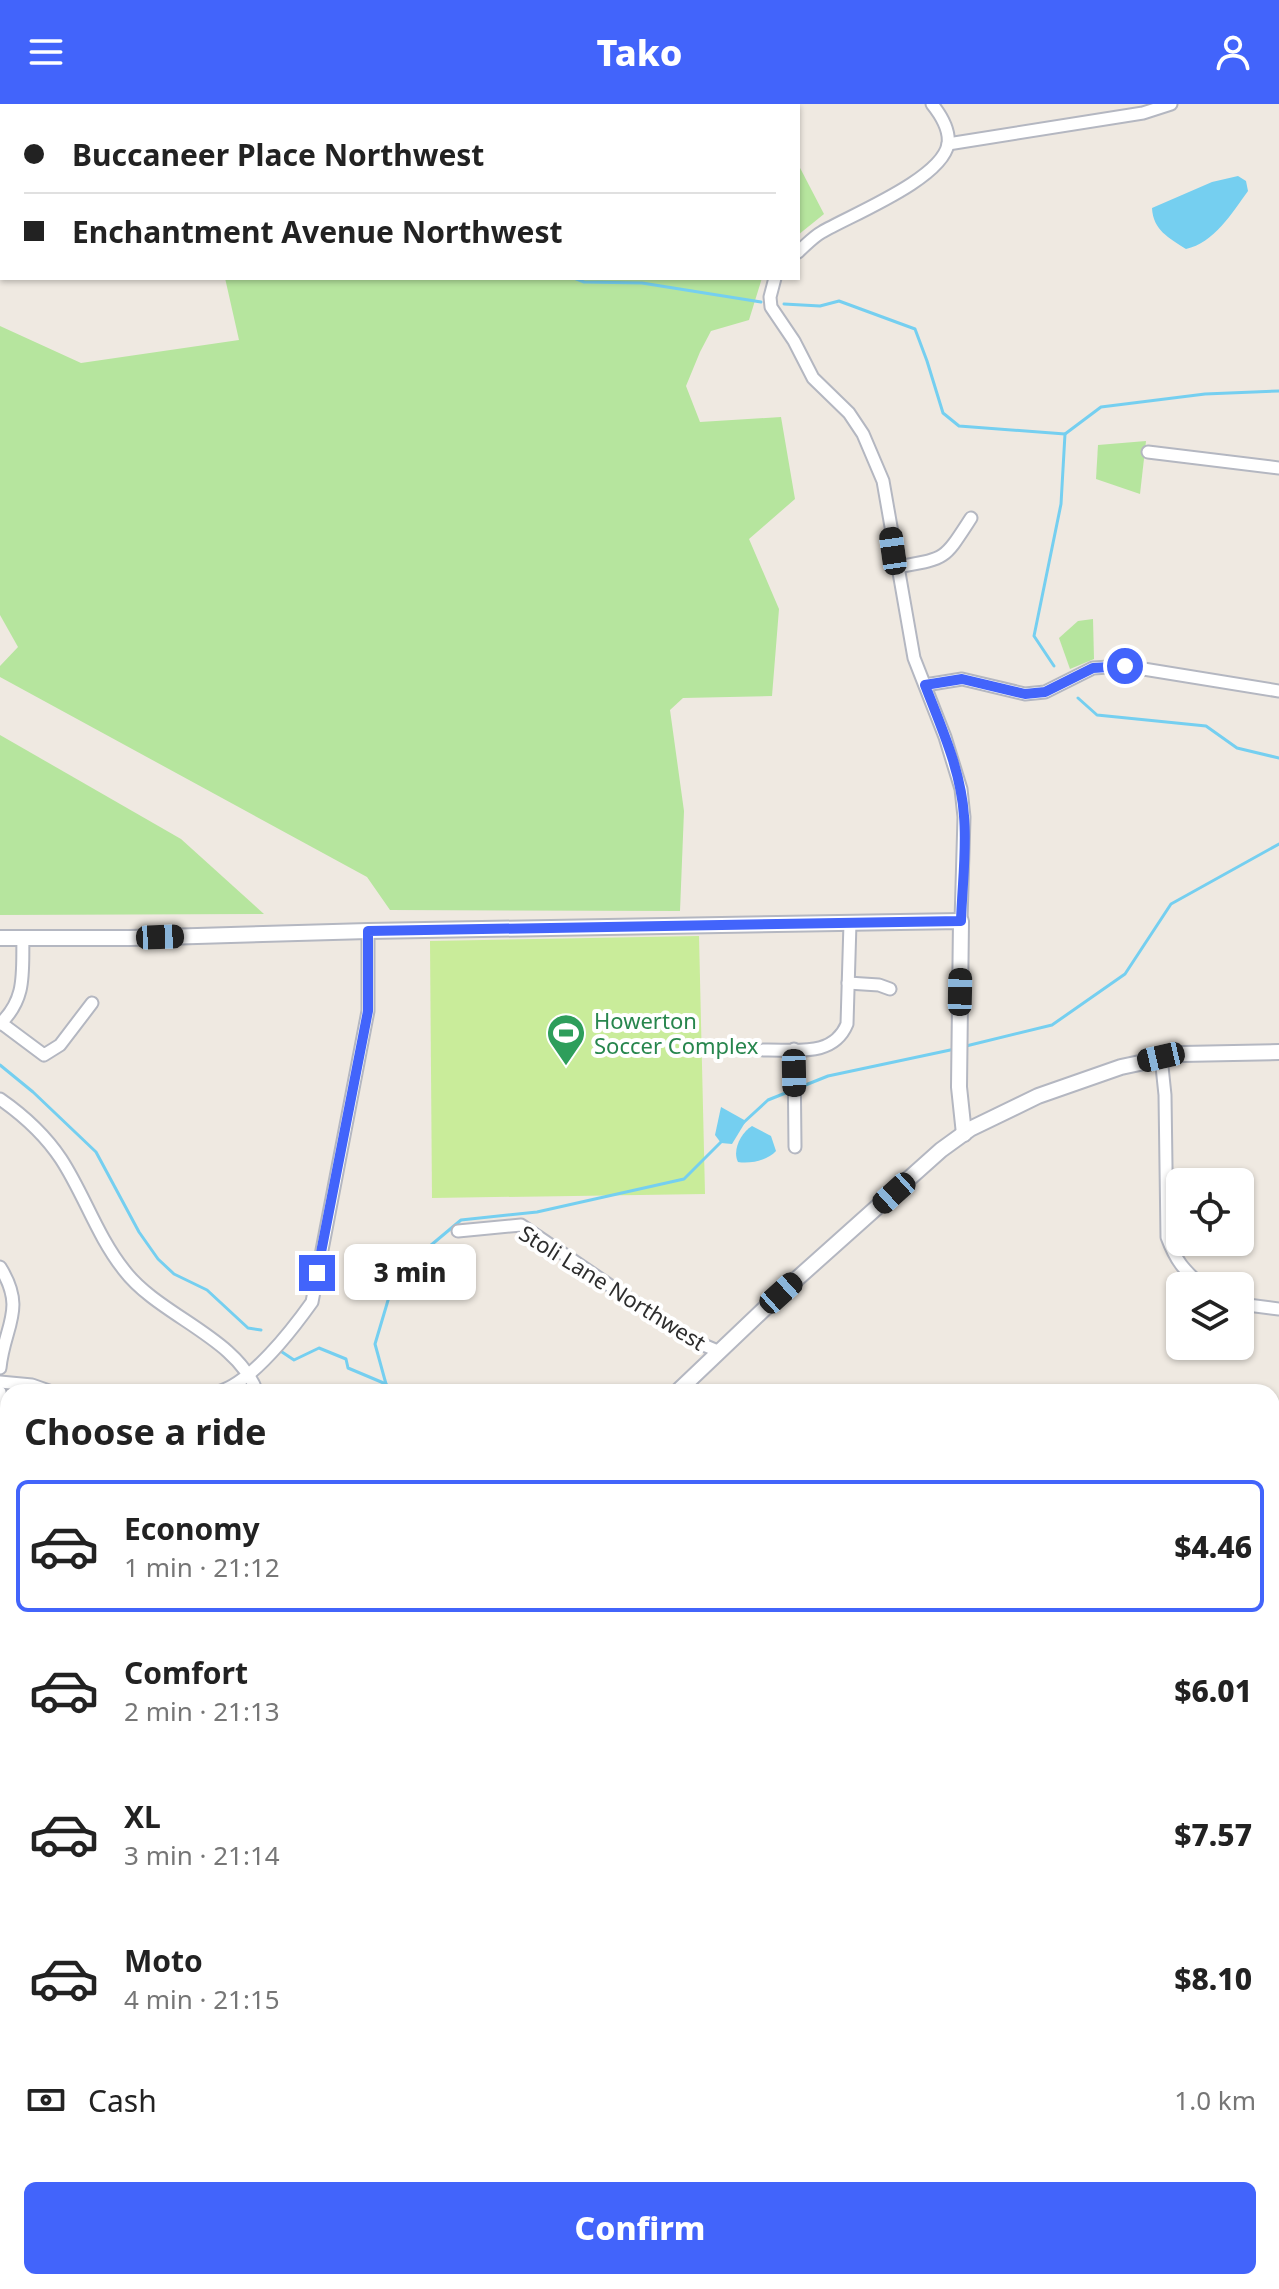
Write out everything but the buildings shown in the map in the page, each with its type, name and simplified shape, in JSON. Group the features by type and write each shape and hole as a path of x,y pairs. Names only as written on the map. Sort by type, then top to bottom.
{"street":[{"path":"800,250 819,233 902,190 939,160 948,144 939,113 932,104"},
{"path":"948,144 1143,113 1171,104"},
{"path":"774,280 771,307 794,341 813,378 849,413 863,434 883,481 914,658 945,737 961,789 964,817 959,1087 964,1134"},
{"path":"1148,452 1279,468"},
{"path":"897,567 935,561 945,556 971,518"},
{"path":"925,685 962,679 1025,694 1045,692 1093,668 1125,666 1279,691"},
{"path":"0,938 961,921"},
{"path":"763,1050 824,1048 841,1038 847,1024 850,923"},
{"path":"236,1384 285,1340 312,1302 368,1011 368,931"},
{"path":"23,937 21,991 16,1008 1,1024 44,1055 60,1045 92,1003"},
{"path":"848,983 879,985 890,989"},
{"path":"794,1049 795,1147"},
{"path":"686,1384 781,1293 941,1150 989,1119 1075,1081 1161,1057 1216,1052 1279,1052"},
{"path":"1161,1057 1165,1095 1167,1237 1185,1272"},
{"path":"0,1099 19,1113 60,1158 124,1271 145,1292 210,1339 248,1372 253,1384"},
{"name":"Stoli Lane Northwest","path":"458,1231 521,1225 687,1338 720,1352"},
{"path":"0,1267 10,1284 13,1306 0,1368"},
{"path":"1254,1306 1279,1309"},
{"path":"0,1382 21,1384"}],"green space":[{"path":"800,168 824,214 800,233"},
{"path":"225,280 761,280 749,320 711,331 686,386 700,422 781,417 795,499 749,539 779,609 772,696 683,698 670,710 684,811 680,911 390,910 367,877 0,677 0,666 18,647 0,615 0,326 81,363 239,340"},
{"path":"1146,441 1140,494 1096,479 1098,445"},
{"path":"1093,619 1094,659 1070,669 1059,638 1078,621"},
{"path":"0,735 181,839 264,914 0,915"},
{"name":"Howerton Soccer Complex","path":"699,936 705,1194 432,1198 430,941"}],"water":[{"path":"1238,176 1246,181 1248,191 1222,226 1196,246 1186,249 1168,237 1155,222 1152,208 1212,182"},
{"path":"721,1107 746,1121 732,1144 721,1143 715,1135"},
{"path":"752,1126 771,1136 776,1151 759,1161 738,1162 736,1152 739,1142"}],"waterway":[{"path":"579,280 642,283 761,302"},
{"path":"784,304 820,306 839,301 915,329 943,413 959,426 1065,434 1101,407 1205,394 1279,391"},
{"path":"1054,666 1034,636 1061,504 1065,434"},
{"path":"1078,698 1097,715 1206,726 1237,748 1279,758"},
{"path":"962,1047 1052,1025 1125,974 1171,904 1279,844"},
{"path":"743,1123 768,1100 828,1076 955,1049"},
{"path":"0,1065 96,1152 139,1232 158,1259 174,1274 207,1290 248,1328 261,1330"},
{"path":"386,1384 375,1344 389,1297 412,1261 461,1220 537,1212 684,1179 722,1141"},
{"path":"282,1352 294,1360 319,1348 346,1359 348,1368 386,1384"}],"place":[{"name":"Howerton Soccer Complex","path":"566,1067"}],"route":[{"path":"317,1273 368,1011 368,931 961,921 964,817 961,789 925,685 962,679 994,684 1025,694 1045,692 1093,668 1125,666"}]}
